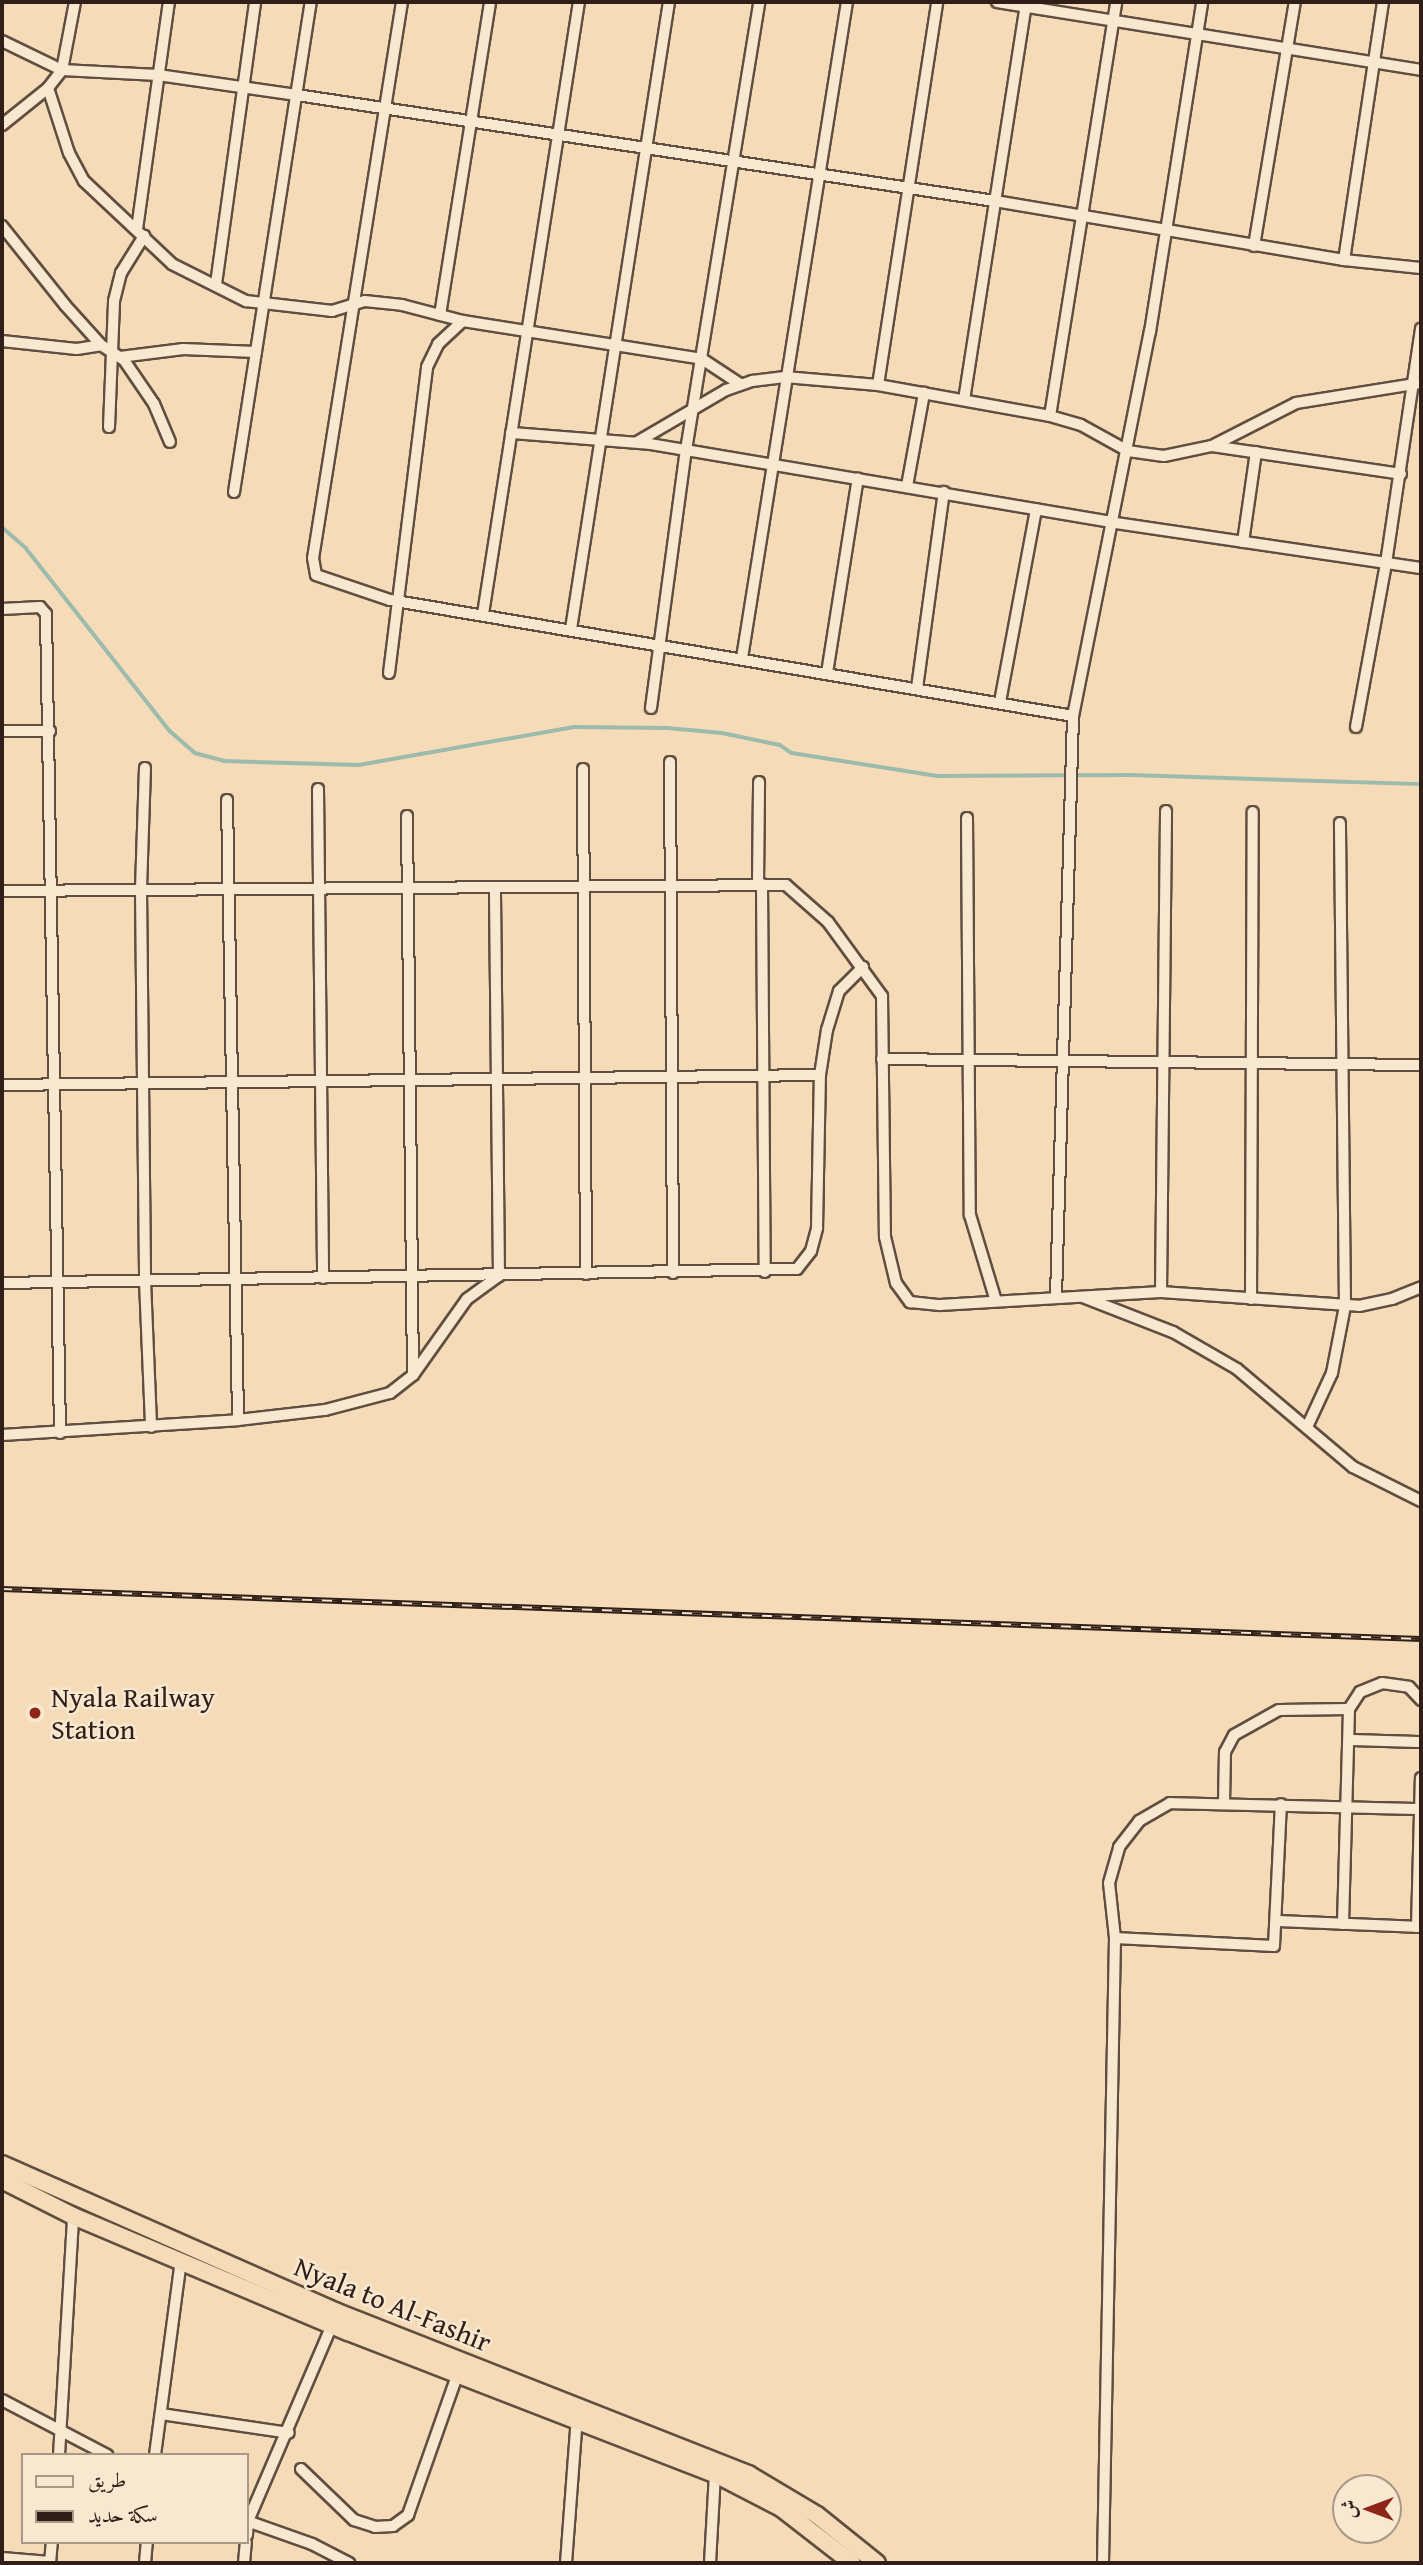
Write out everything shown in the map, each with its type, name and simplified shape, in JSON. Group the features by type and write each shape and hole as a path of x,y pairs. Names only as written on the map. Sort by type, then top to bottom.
{"highway":[{"name":"Nyala to Al-Fashir","path":"3,2171 73,2216 181,2262 335,2318 674,2451 763,2490"},
{"name":"Nyala to Al-Fashir","path":"3,2171 335,2318"},
{"name":"Nyala to Al-Fashir","path":"674,2451 715,2474 763,2490"},
{"path":"763,2490 877,2563"},
{"path":"836,2539 852,2563"}],"street":[{"path":"2,125 48,88 62,70 75,2"},
{"path":"109,427 117,355 116,293 140,233 169,2"},
{"path":"216,284 256,2"},
{"path":"234,492 311,2"},
{"path":"402,2 313,569 320,578 399,601 1073,716"},
{"path":"440,314 490,2"},
{"path":"483,614 579,2"},
{"path":"571,629 612,344 669,2"},
{"path":"651,708 687,450 759,2"},
{"path":"742,658 847,2"},
{"path":"878,385 937,2"},
{"path":"997,2 1026,4 1114,21 1421,70"},
{"path":"1050,416 1116,2"},
{"path":"1056,1296 1070,746 1073,716 1109,522 1128,451 1167,230 1202,2"},
{"path":"1254,246 1295,2"},
{"path":"1344,260 1383,2"},
{"path":"964,400 1026,4"},
{"path":"2,41 62,70 158,75 242,87 995,201 1344,260 1421,268"},
{"path":"48,88 76,169 172,264 246,301 332,311 355,304 382,303 463,321 702,359 719,366 740,384"},
{"path":"2,226 101,345 117,355 154,404 170,442"},
{"path":"389,673 427,367 439,344 463,321"},
{"path":"1356,727 1418,384 1421,329"},
{"path":"2,341 77,349 101,345"},
{"path":"117,355 183,349 256,352"},
{"path":"638,442 740,384 785,377 878,385 1050,416 1081,425 1128,451 1164,456 1212,446 1296,402 1418,384"},
{"path":"908,486 924,393"},
{"path":"511,433 598,437 638,442 1109,522 1421,568"},
{"path":"1212,446 1401,474"},
{"path":"1243,542 1256,452"},
{"path":"827,673 858,478"},
{"path":"917,688 944,492"},
{"path":"1000,702 1036,509"},
{"path":"2,609 46,610 60,1282 60,1433"},
{"path":"2,732 50,731"},
{"path":"670,762 673,1273"},
{"path":"145,768 141,890 145,1281 151,1427"},
{"path":"583,769 586,1274"},
{"path":"759,782 765,1272"},
{"path":"318,789 323,1278"},
{"path":"227,800 238,1420"},
{"path":"1161,1293 1166,811"},
{"path":"1251,1299 1253,812"},
{"path":"407,816 412,1375"},
{"path":"967,818 971,1225 996,1301"},
{"path":"1307,1427 1332,1373 1345,1306 1340,1064 1340,823"},
{"path":"2,891 786,885 799,893 863,967 883,1002 883,1214 896,1283 905,1300 917,1305 1056,1296 1161,1293 1345,1306 1379,1303 1421,1287"},
{"path":"495,887 499,1276"},
{"path":"2,1283 765,1272 800,1268 815,1240 820,1075 834,1002 846,982 863,967"},
{"path":"882,1059 1421,1065"},
{"path":"2,1085 497,1082 820,1075"},
{"path":"2,1435 238,1420 325,1410 384,1395 412,1375 467,1299 499,1276"},
{"path":"1079,1296 1148,1321 1237,1369 1353,1467 1421,1502"},
{"path":"1343,1924 1349,1709 1360,1692 1382,1683 1409,1687 1421,1700"},
{"path":"1224,1803 1225,1752 1234,1735 1279,1710 1349,1709"},
{"path":"1349,1740 1421,1742"},
{"path":"1278,1922 1419,1927 1421,1778"},
{"path":"1103,2563 1115,1938 1109,1883 1127,1834 1153,1810 1170,1803 1421,1809"},
{"path":"1115,1938 1274,1946 1278,1922 1281,1804"},
{"path":"59,2453 73,2216"},
{"path":"155,2453 181,2262"},
{"path":"335,2318 289,2433 248,2521 349,2563"},
{"path":"301,2469 354,2520 375,2527 393,2526 408,2515 460,2368"},
{"path":"2,2400 103,2453"},
{"path":"161,2414 289,2433"},
{"path":"566,2563 577,2415"},
{"path":"710,2563 715,2474"},
{"path":"2,2558 50,2563 52,2544"},
{"path":"145,2563 146,2544"},
{"path":"244,2563 246,2544"}],"waterway":[{"path":"2,527 26,548 170,731 195,753 224,761 359,765 574,727 668,728 722,733 780,745 792,753 937,776 1131,775 1421,784"}],"railway":[{"path":"2,1589 1421,1639"}],"place":[{"name":"Nyala Railway Station","path":"35,1713"}]}
